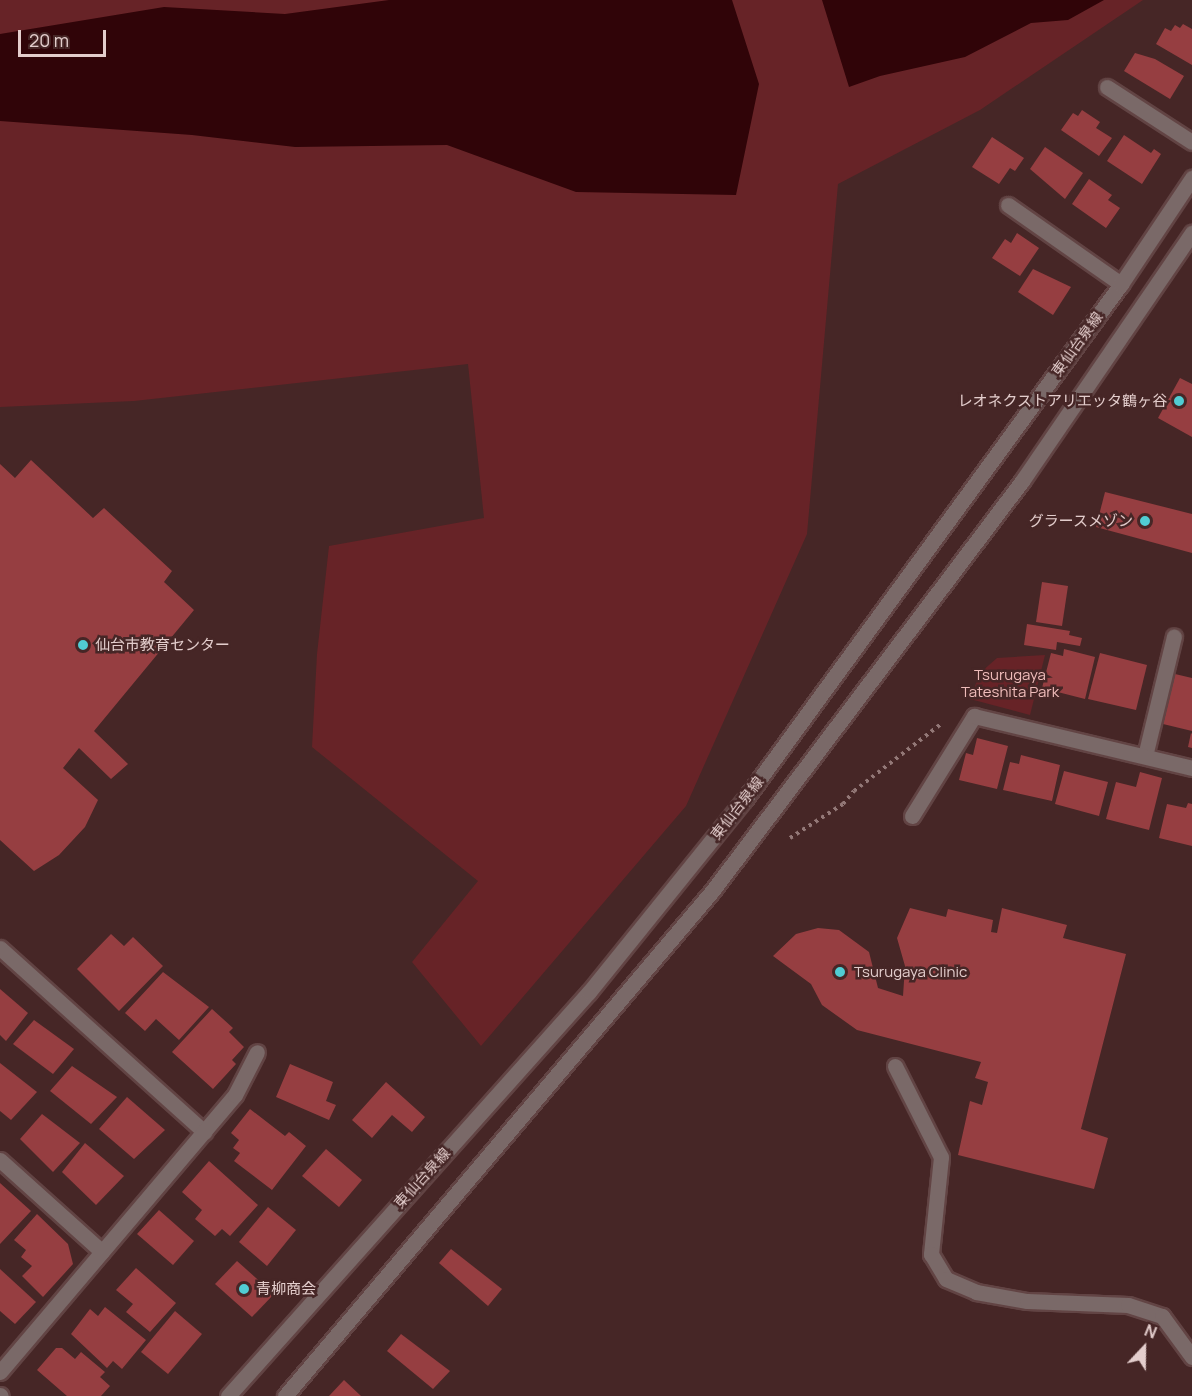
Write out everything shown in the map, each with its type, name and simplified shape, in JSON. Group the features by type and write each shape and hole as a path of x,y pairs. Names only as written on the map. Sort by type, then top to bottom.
{"street":[{"path":"1107,87 1192,142"},
{"name":"東仙台泉線","path":"228,1396 589,992 745,799 1121,284 1192,178"},
{"path":"1008,205 1121,284"},
{"path":"285,1396 592,1039 713,890 1022,481 1192,233"},
{"path":"1145,756 1174,636"},
{"path":"912,816 974,716 1192,768"},
{"path":"0,948 204,1132"},
{"path":"0,1372 236,1095 256,1052"},
{"path":"895,1066 941,1157 931,1254 946,1279 976,1292 1027,1302 1128,1305 1162,1316 1192,1357"},
{"path":"0,1160 102,1252"}],"path":[{"path":"790,838 843,804 854,791 897,761 904,750 946,720"}],"green space":[{"path":"0,0 1143,0 980,110 838,184 807,534 686,806 481,1046 412,962 478,881 312,747 317,654 329,546 484,518 468,364 134,401 0,407"},
{"name":"Tsurugaya Tateshita Park","path":"1045,655 1030,715 970,699 980,673 997,658"}],"shaded area":[{"path":"389,0 732,0 759,84 736,195 576,192 447,145 295,147 192,135 0,121 0,34 164,7 285,14"},
{"path":"822,0 1104,0 1068,20 1031,23 965,57 880,76 849,87"}],"building":[{"path":"1183,24 1192,29 1192,65 1156,44 1165,28 1171,31 1175,25 1180,28"},
{"path":"1135,53 1155,59 1184,76 1170,99 1124,71"},
{"path":"1082,110 1100,122 1096,128 1112,138 1099,156 1061,130 1073,113 1078,116"},
{"path":"1124,135 1151,153 1154,149 1161,154 1142,184 1107,161"},
{"path":"992,137 1024,158 1015,171 1010,168 999,184 972,167"},
{"path":"1045,147 1083,173 1065,199 1030,169"},
{"path":"1089,179 1112,195 1108,200 1120,208 1106,228 1072,204"},
{"path":"1017,233 1039,248 1020,276 992,258 1005,239 1011,243"},
{"path":"1033,269 1071,287 1053,315 1018,292"},
{"name":"レオネクストアリエッタ鶴ヶ谷","path":"1180,378 1192,384 1192,437 1158,418"},
{"name":"仙台市教育センター","path":"31,460 93,518 104,508 172,571 164,582 194,610 94,731 128,764 111,779 79,748 63,768 98,800 85,827 59,855 34,871 0,840 0,464 15,478"},
{"name":"グラースメゾン","path":"1105,492 1192,514 1192,553 1096,527"},
{"path":"1042,582 1068,586 1062,626 1036,622"},
{"path":"1027,624 1070,631 1069,635 1082,638 1080,646 1057,642 1056,650 1024,645"},
{"path":"1064,649 1095,657 1085,699 1042,688 1051,653 1063,656"},
{"path":"1100,653 1147,665 1136,710 1088,699"},
{"path":"1175,674 1192,678 1192,731 1163,724"},
{"path":"1192,734 1192,748 1188,747"},
{"path":"977,738 1008,746 997,789 959,780 966,753 973,755"},
{"path":"1021,755 1060,765 1052,801 1003,790 1010,762 1019,764"},
{"path":"1064,771 1108,782 1099,816 1055,804"},
{"path":"1140,772 1162,778 1149,830 1106,819 1116,782 1136,787"},
{"path":"1188,803 1192,804 1192,846 1159,838 1167,804 1186,808"},
{"path":"910,908 946,917 948,909 993,920 991,932 997,933 1002,908 1067,925 1063,938 1126,954 1081,1129 1108,1138 1094,1189 958,1155 970,1101 982,1105 988,1082 975,1078 981,1062 857,1030 822,1005 811,984 773,956 796,934 818,928 839,930 869,952 878,988 903,996 905,966 897,938"},
{"path":"111,934 124,946 133,937 163,966 119,1011 77,969"},
{"path":"163,972 209,1007 179,1040 156,1019 145,1031 125,1013"},
{"path":"0,989 28,1013 6,1041 0,1035"},
{"path":"212,1009 233,1028 229,1032 244,1047 232,1060 236,1064 213,1089 172,1052"},
{"path":"34,1020 74,1049 53,1074 13,1044"},
{"path":"0,1063 37,1092 11,1120 0,1111"},
{"path":"290,1064 333,1082 326,1101 336,1105 329,1120 276,1097"},
{"path":"72,1066 117,1097 91,1124 50,1091"},
{"path":"386,1082 425,1117 412,1132 392,1115 372,1138 352,1120"},
{"path":"127,1097 165,1130 134,1159 99,1129"},
{"path":"250,1109 285,1136 289,1132 306,1146 272,1190 234,1161 240,1153 233,1148 239,1140 231,1133"},
{"path":"42,1114 80,1143 53,1172 20,1139"},
{"path":"85,1143 124,1176 96,1205 62,1172"},
{"path":"326,1149 362,1180 339,1207 302,1176"},
{"path":"209,1161 258,1205 230,1236 222,1229 215,1236 195,1219 202,1210 182,1192"},
{"path":"0,1183 31,1211 0,1244"},
{"path":"268,1207 296,1230 267,1266 239,1242"},
{"path":"159,1210 194,1241 173,1265 137,1234"},
{"path":"37,1214 68,1244 73,1264 43,1297 22,1276 32,1266 21,1257 26,1250 14,1240"},
{"path":"451,1249 502,1289 488,1306 439,1263"},
{"name":"青柳商会","path":"237,1261 274,1294 252,1317 215,1284"},
{"path":"136,1268 176,1303 150,1332 126,1312 133,1304 116,1290"},
{"path":"0,1269 36,1302 15,1324 0,1311"},
{"path":"105,1307 146,1340 122,1369 113,1361 107,1368 71,1334 90,1309 98,1316"},
{"path":"175,1311 202,1334 168,1374 141,1352"},
{"path":"401,1334 450,1371 433,1389 387,1351"},
{"path":"56,1348 62,1348 75,1359 81,1352 105,1372 100,1377 110,1386 101,1396 67,1396 37,1370"},
{"path":"344,1380 361,1396 329,1396"}],"place":[{"name":"レオネクストアリエッタ鶴ヶ谷","path":"1179,401"},
{"name":"グラースメゾン","path":"1145,521"},
{"name":"仙台市教育センター","path":"83,645"},
{"name":"Tsurugaya Clinic","path":"840,972"},
{"name":"青柳商会","path":"244,1289"}]}
